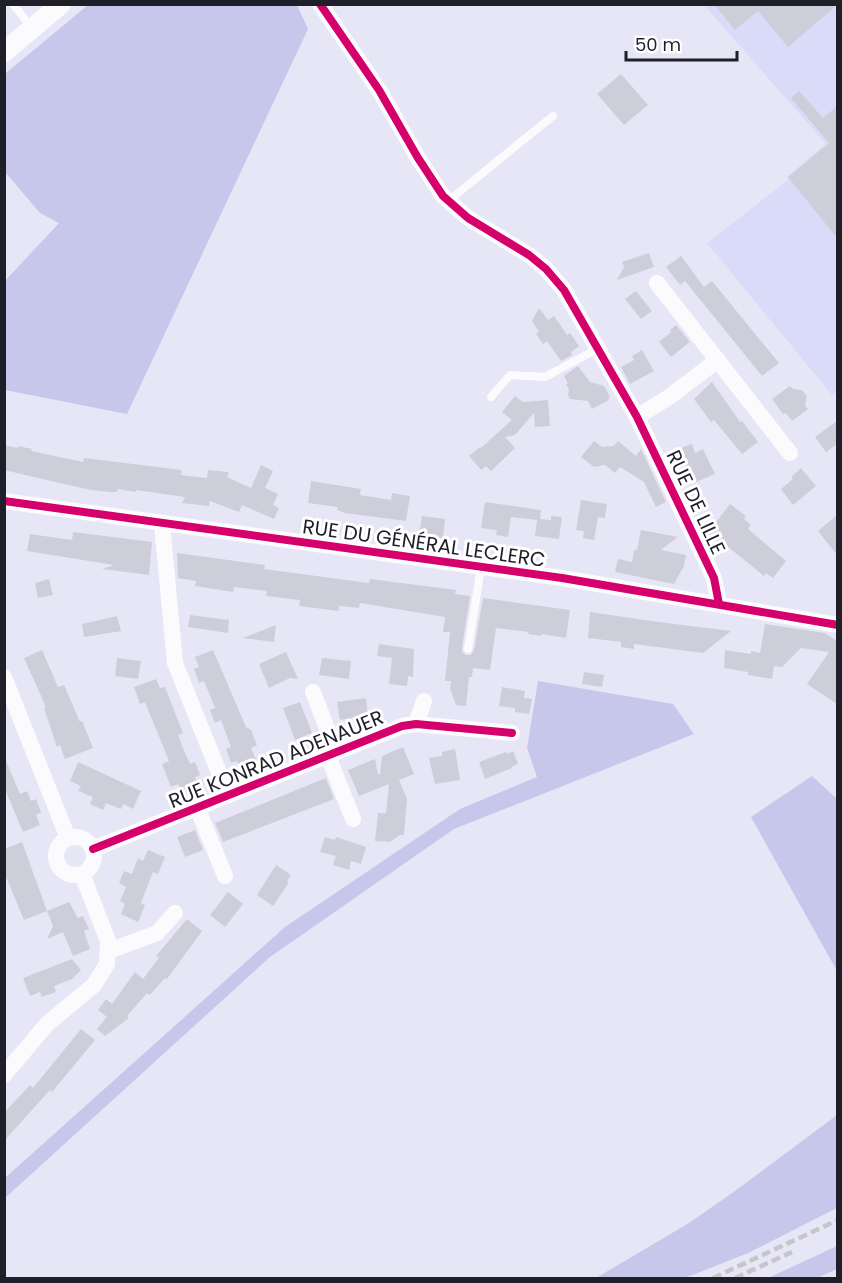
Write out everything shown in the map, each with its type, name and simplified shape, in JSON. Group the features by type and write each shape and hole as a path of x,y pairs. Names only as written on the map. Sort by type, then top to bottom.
{"street":[{"path":"4,52 61,4"},
{"name":"RUE DE LILLE","path":"320,4 380,90 435,186 468,218 516,246 546,269 564,290 599,347 637,417 714,578 719,604"},
{"path":"657,283 790,453"},
{"path":"637,417 669,398 717,360"},
{"name":"RUE DU GÉNÉRAL LECLERC","path":"4,501 481,567 837,625"},
{"path":"162,524 176,663 228,795"},
{"path":"4,677 68,838"},
{"name":"RUE KONRAD ADENAUER","path":"313,692 353,819"},
{"path":"416,724 424,700"},
{"name":"RUE KONRAD ADENAUER","path":"93,849 402,726 416,724 512,733"},
{"name":"RUE KONRAD ADENAUER","path":"197,807 225,876"},
{"path":"68,838 83,839 93,849 91,866 82,874 66,873 56,861 57,850 68,838"},
{"path":"4,1074 47,1023 94,985 107,964 109,951 105,930 82,874"},
{"path":"109,951 157,933 175,913"}],"lane":[{"path":"13,4 33,28"},
{"path":"448,201 554,116"},
{"path":"491,397 510,375 545,377 599,347"},
{"path":"468,649 481,567"}],"shaded area":[{"path":"88,5 297,5 308,29 127,414 5,390 5,281 59,223 40,213 5,172 5,74"},
{"path":"704,5 837,5 838,390 832,395 707,243 788,180 787,177 826,144"},
{"path":"538,681 673,704 694,734 454,829 270,957 5,1198 5,1178 285,927 460,809 537,777 527,748"},
{"path":"812,776 837,799 837,971 751,817"},
{"path":"837,1115 837,1208 748,1253 685,1278 596,1278 689,1223"},
{"path":"837,1246 837,1269 817,1278 768,1278"}],"building":[{"path":"714,4 837,5 788,47 758,11 735,30"},
{"path":"621,74 648,105 624,125 597,94"},
{"path":"799,91 823,118 837,106 837,238 788,177 829,143 791,98"},
{"path":"649,253 654,267 617,280 624,267 622,262"},
{"path":"681,256 704,287 712,281 779,363 762,376 685,281 680,285 666,267"},
{"path":"636,291 652,311 641,319 625,299"},
{"path":"539,308 548,320 554,316 567,335 570,333 579,346 571,352 572,355 561,361 547,341 543,344 536,334 539,332 532,321"},
{"path":"676,325 690,342 671,357 659,342"},
{"path":"642,350 654,371 630,384 621,367 634,360 632,356"},
{"path":"578,366 590,382 604,386 610,397 609,400 592,409 588,401 570,399 566,384 568,383 564,376"},
{"path":"712,382 740,422 742,421 758,442 742,454 714,420 711,422 694,399"},
{"path":"790,386 793,389 802,390 807,396 805,406 808,409 792,421 786,413 783,414 772,399"},
{"path":"515,396 523,402 548,400 550,426 535,427 534,413 515,435 505,437 515,448 491,471 486,466 481,470 469,456 512,420 502,412"},
{"path":"837,421 837,444 826,452 815,437"},
{"path":"594,441 602,447 614,446 618,441 636,456 641,449 666,502 656,507 644,482 620,467 615,473 605,465 594,467 581,457"},
{"path":"692,444 695,453 703,449 715,474 696,482 690,469 687,470 678,449"},
{"path":"4,445 32,449 31,451 83,462 84,458 182,470 181,475 207,478 208,470 229,472 227,477 251,488 261,465 273,471 265,488 278,494 273,505 279,508 274,519 242,505 239,512 210,501 209,506 182,503 185,497 136,490 136,492 117,489 117,492 110,492 91,490 51,481 4,470"},
{"path":"801,468 816,486 793,505 781,489"},
{"path":"311,481 361,489 360,495 391,500 392,493 410,496 406,521 345,513 337,510 338,507 308,503"},
{"path":"581,500 607,504 605,518 598,517 594,540 583,538 584,531 576,530"},
{"path":"485,502 541,510 540,519 551,520 551,516 562,517 559,539 535,536 537,520 511,517 508,537 496,535 497,530 481,528"},
{"path":"730,504 746,516 744,519 751,525 748,529 786,561 773,578 766,573 764,576 722,542 720,544 707,534"},
{"path":"837,515 837,555 818,531"},
{"path":"422,516 445,519 443,538 419,535"},
{"path":"641,530 678,537 661,550 686,555 684,566 674,584 615,572 618,559 632,562"},
{"path":"73,532 152,542 149,575 102,569 114,565 27,551 30,534 72,540"},
{"path":"177,553 265,565 264,569 369,583 370,579 456,590 455,594 470,596 462,648 462,652 466,655 471,655 474,650 483,598 570,610 566,638 496,628 490,670 473,668 472,677 469,677 466,706 456,705 450,688 451,681 445,681 450,632 443,632 445,617 360,603 359,608 339,606 339,611 299,606 300,600 266,596 267,591 234,587 233,592 195,586 196,581 178,578"},
{"path":"49,579 53,595 38,598 35,583"},
{"path":"590,612 731,631 703,653 634,644 634,649 621,647 621,642 588,638"},
{"path":"190,615 229,620 228,633 188,627"},
{"path":"117,616 121,631 84,637 82,624"},
{"path":"765,624 825,633 837,641 837,704 807,684 829,652 801,648 782,667 774,666 772,679 724,668 725,650 760,653"},
{"path":"276,625 274,642 243,638"},
{"path":"379,644 414,649 413,677 408,676 407,686 389,684 392,658 377,656"},
{"path":"42,650 58,687 64,685 93,748 65,759 60,745 57,747 44,708 46,707 24,658"},
{"path":"213,650 246,727 251,730 257,745 251,748 258,764 240,771 237,761 231,763 226,749 231,747 221,720 215,723 210,710 215,708 204,681 199,683 194,669 199,667 195,657"},
{"path":"286,652 298,679 290,678 269,688 259,664"},
{"path":"117,658 141,661 138,679 115,676"},
{"path":"322,658 351,661 349,679 319,675"},
{"path":"584,672 604,675 602,687 582,684"},
{"path":"156,679 160,688 165,687 183,733 178,735 185,753 190,764 195,762 200,775 195,777 199,788 182,794 178,784 171,787 162,764 169,761 145,702 140,704 134,687"},
{"path":"502,687 525,691 524,698 532,699 529,714 515,712 515,708 499,706"},
{"path":"366,698 368,715 340,720 337,702"},
{"path":"300,702 312,733 295,740 283,708"},
{"path":"403,747 414,774 399,780 407,799 404,835 390,842 375,841 378,813 386,813 389,784 359,796 348,770 375,759 378,774 380,774 382,756"},
{"path":"455,749 460,780 435,784 429,758 442,756 442,752"},
{"path":"513,751 518,764 485,779 479,762"},
{"path":"4,756 20,794 27,791 31,801 36,799 41,812 36,815 40,825 23,832 4,787"},
{"path":"78,762 141,791 133,809 123,804 121,809 106,803 103,810 90,804 93,797 78,791 81,786 70,781"},
{"path":"326,778 334,799 223,842 215,823"},
{"path":"195,830 203,850 185,857 177,837"},
{"path":"325,837 335,840 336,837 366,847 361,864 351,861 349,870 333,865 336,856 320,852"},
{"path":"22,842 47,911 24,920 4,872 4,849"},
{"path":"148,850 165,857 158,874 153,872 141,903 145,905 138,922 121,914 125,904 120,901 126,887 119,883 124,871 132,874 138,858 143,861"},
{"path":"276,865 291,875 273,906 257,895"},
{"path":"228,892 243,904 225,927 210,915"},
{"path":"69,902 78,918 83,916 89,929 84,931 90,949 73,956 63,932 47,939 53,926 47,911"},
{"path":"187,919 202,931 167,979 165,978 150,995 147,993 127,1016 129,1018 105,1036 97,1029 107,1017 98,1010 106,999 112,1004 135,972 143,979 159,958 156,956"},
{"path":"72,959 81,970 72,979 54,986 56,992 42,997 40,992 30,996 23,978"},
{"path":"81,1029 95,1040 52,1092 50,1090 4,1141 4,1113 30,1085 33,1088"}],"railway":[{"path":"713,1278 838,1220"},
{"path":"735,1278 792,1252"}],"cycle path":[{"path":"320,4 379,90 443,196 468,218 529,255 546,269 564,290 637,417 714,578 719,604"},
{"path":"4,501 562,578 838,625"},
{"path":"93,849 402,726 416,724 512,733"}]}
